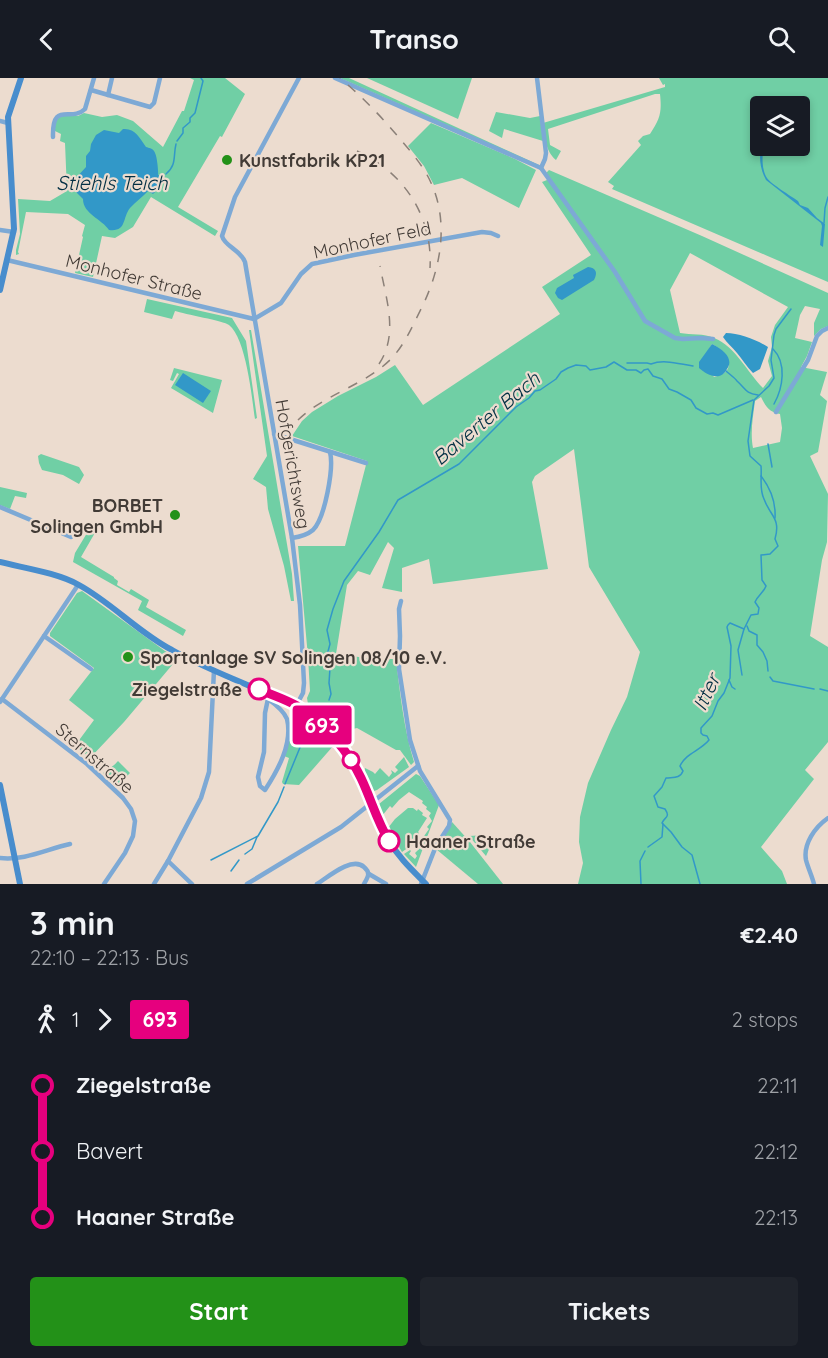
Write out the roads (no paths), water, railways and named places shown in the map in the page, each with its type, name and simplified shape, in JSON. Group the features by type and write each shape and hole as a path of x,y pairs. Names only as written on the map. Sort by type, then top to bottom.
{"main road":[{"path":"0,290 14,232 8,117 21,78"},
{"path":"0,562 69,580 169,649 268,696 296,706 319,723 341,746 355,767 394,849 424,883"},
{"path":"0,785 20,884"}],"street":[{"path":"53,136 53,124 56,118 64,113 83,112 87,106 94,78"},
{"path":"108,94 112,78"},
{"path":"91,90 150,107 154,103 160,78"},
{"name":"Hofgerichtsweg","path":"296,706 303,693 304,682 300,604 292,538 244,259 237,250 223,240 222,236 235,197 299,78"},
{"path":"335,78 541,168 615,272 645,321 675,338 713,339"},
{"path":"537,78 546,153 541,168"},
{"path":"0,121 8,123"},
{"path":"0,230 14,232"},
{"name":"Monhofer Feld","path":"254,319 281,303 301,274 312,264 482,232 498,236"},
{"name":"Monhofer Straße","path":"7,260 254,319"},
{"path":"776,412 808,360 817,336 828,328"},
{"path":"274,434 366,463"},
{"path":"292,538 308,533 318,523 328,486 330,452"},
{"path":"0,507 71,537"},
{"path":"1,700 78,585"},
{"path":"401,601 399,676 410,740 418,766 450,818 449,826 436,846 424,883"},
{"path":"44,636 91,669"},
{"path":"154,884 202,795 207,780 214,670"},
{"path":"268,696 286,717 287,732 283,757 266,790 260,786 258,777 264,752 268,696"},
{"name":"Sternstraße","path":"1,700 78,756 123,798 131,809 135,820 133,837 104,884"},
{"path":"247,884 341,827 418,766"},
{"path":"814,884 805,851 813,834 828,818"},
{"path":"0,858 15,859 50,851 70,843"},
{"path":"168,861 192,884"},
{"path":"317,884 352,863 361,865 369,874 386,884"},
{"path":"364,884 369,874"},
{"path":"260,876 264,884"}],"water":[{"name":"Stiehls Teich","path":"123,129 134,132 146,147 154,151 158,186 153,194 148,191 130,208 119,229 109,230 86,209 83,199 75,191 75,179 86,167 86,156 96,135 104,130 119,133"},
{"path":"760,156 763,156 767,178 798,201 800,205 808,208 825,224 823,247 820,245 821,223 766,180"},
{"path":"588,267 596,271 594,280 562,300 558,298 555,293 557,288"},
{"path":"726,333 748,337 768,347 760,369 753,373 723,337"},
{"path":"712,344 725,353 729,361 724,373 717,376 710,375 699,368 699,362"},
{"path":"183,373 211,391 203,403 175,385"}],"waterway":[{"path":"177,141 183,133 183,128 195,113 203,81 201,78"},
{"path":"166,174 173,164 176,144"},
{"path":"824,223 828,197"},
{"name":"Itter","path":"700,884 692,855 682,847 662,823 667,814 665,809 658,807 654,796 666,778 680,775 683,771 680,766 683,762 709,740 701,733 701,728 712,716 730,678 731,646 727,627 730,623 744,629 751,615 758,614 759,608 755,602 766,586 762,580 761,555 770,554 778,546 775,539 776,522 762,495 761,466 750,456 748,441 754,400 774,378 771,360 774,335 791,309"},
{"path":"773,349 782,368 780,391 774,404"},
{"name":"Baverter Bach","path":"329,700 331,694 330,668 327,655 330,644 327,630 333,609 344,581 379,532 398,500 459,464 516,407 535,391 556,379 561,372 576,365 586,366 590,370 606,367 614,362 627,370 636,370 641,373 648,369 653,376 662,379 669,389 691,400 696,408 707,414 718,415 753,400"},
{"path":"627,363 666,362 693,366"},
{"path":"725,370 748,392 758,395"},
{"path":"768,444 772,467"},
{"path":"761,476 772,496 775,518"},
{"path":"747,626 749,631 757,635 757,645 767,661 768,671"},
{"path":"742,675 738,650 744,629"},
{"path":"770,677 773,681 814,689"},
{"name":"Itter","path":"729,680 735,689"},
{"path":"820,689 828,691"},
{"name":"Baverter Bach","path":"285,784 308,733"},
{"name":"Baverter Bach","path":"211,860 258,836 284,787"},
{"path":"648,847 662,837 663,824"},
{"path":"245,854 252,849 257,837"},
{"path":"641,884 640,861 645,851"},
{"path":"231,871 239,860"}],"railway":[{"path":"298,420 320,403 368,377 395,355 428,293 441,241 439,206 426,173 382,118 340,78"},
{"path":"357,151 389,171 412,198 421,214 426,231 430,249 430,268"},
{"path":"379,364 385,353 390,329 388,304 380,266"}],"place":[{"name":"Kunstfabrik KP21","path":"227,160"},
{"name":"BORBET Solingen GmbH","path":"175,515"},
{"name":"Sportanlage SV Solingen 08/10 e.V.","path":"128,657"},
{"name":"Ziegelstraße","path":"259,689"},
{"name":"Haaner Straße","path":"389,841"}]}
